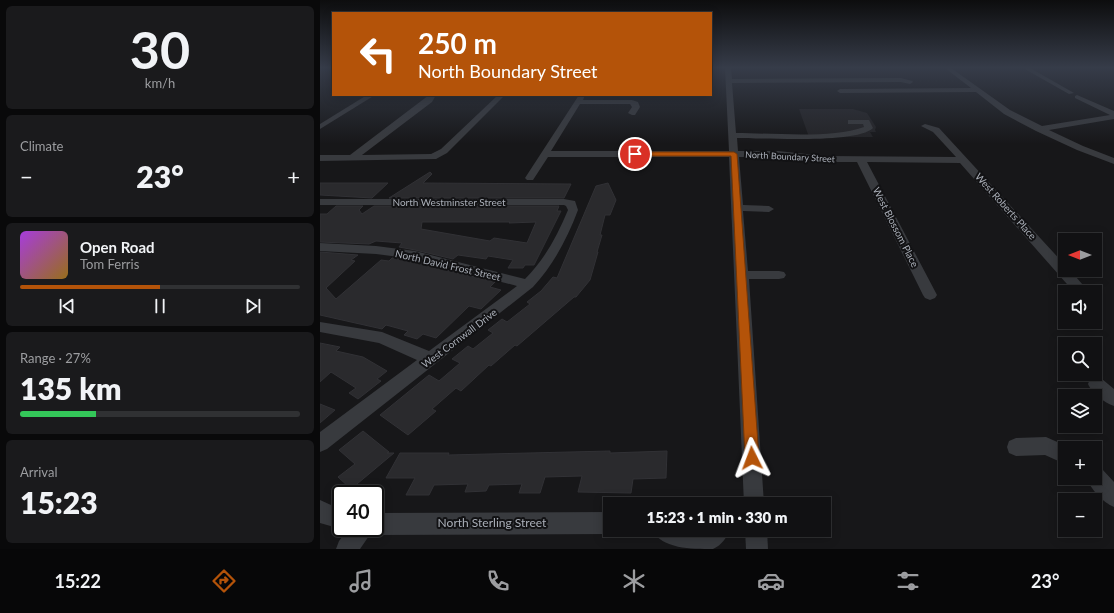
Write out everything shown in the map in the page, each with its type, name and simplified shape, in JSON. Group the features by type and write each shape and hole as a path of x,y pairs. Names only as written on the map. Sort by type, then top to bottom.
{"street":[{"path":"730,94 742,275 754,497"},
{"path":"982,94 1007,112 1039,129 1080,148 1114,161"},
{"path":"1072,94 1092,105 1114,114"},
{"path":"320,127 370,96"},
{"path":"352,158 429,100 432,96"},
{"path":"320,158 433,157 444,151 501,96"},
{"path":"530,178 579,98 632,102 636,107 632,113"},
{"path":"1039,129 1114,117"},
{"path":"733,135 832,135 852,133 869,128 866,122 851,122"},
{"name":"West Roberts Place","path":"926,126 936,130 1076,285"},
{"name":"North Boundary Street","path":"545,154 778,154 825,159 964,160"},
{"name":"West Blossom Place","path":"861,160 930,295"},
{"name":"North Westminster Street","path":"320,202 564,202 570,203 573,210"},
{"path":"738,208 769,209"},
{"name":"West Cornwall Drive","path":"320,443 528,284 542,271 554,252 573,210"},
{"name":"North David Frost Street","path":"320,247 376,250 415,255 528,284"},
{"path":"742,275 779,275"},
{"path":"320,328 336,329 382,338 431,359"},
{"path":"1096,384 1114,400"},
{"path":"1016,447 1046,446 1058,452"},
{"path":"1102,484 1114,497"},
{"path":"320,510 332,516"},
{"name":"North Sterling Street","path":"384,524 603,523"},
{"path":"347,549 356,537"},
{"path":"674,537 678,540 711,539 713,537"},
{"path":"756,537 757,549"}],"shaded area":[{"path":"799,109 853,109 867,113 876,127 876,132 870,132 873,137 809,137"}],"building":[{"path":"430,172 432,174 423,183 571,184 564,198 389,198"},
{"path":"320,183 388,183 372,198 320,195"},
{"path":"608,183 616,200 610,215 605,215 600,235 602,235 590,280 576,297 574,297 517,346 515,345 491,366 489,365 461,391 456,388 432,409 436,411 408,435 380,415 429,375 439,381 460,363 452,359 468,346 473,349 493,333 488,330 502,319 507,322 530,304 527,302 541,291 553,277 557,278 596,186"},
{"path":"336,206 363,206 359,210 362,214 374,206 559,206 557,211 561,211 534,265 525,265 523,268 508,268 513,260 488,256 486,259 458,255 453,259 399,247 402,243 376,241 369,244 320,242 320,214 327,214","holes":["422,222 510,222 509,223 536,222 527,243 494,238 490,241 421,229"]},
{"path":"320,252 358,255 351,260 355,261 326,288 336,299 381,260 389,261 392,258 415,260 443,268 442,269 495,282 490,287 501,290 481,309 469,306 436,338 423,334 417,339 404,335 408,331 386,325 382,329 320,315"},
{"path":"320,343 340,347 336,351 363,357 387,371 377,379 381,381 358,399 349,393 356,388 331,372 320,382"},
{"path":"320,404 335,410 320,423"},
{"path":"363,431 389,452 387,453 394,453 356,485 347,485 338,477 355,464 339,450"},
{"path":"610,451 610,453 667,451 666,478 633,479 631,493 578,492 582,476 545,477 540,493 519,493 522,484 489,485 486,491 465,492 468,484 434,485 429,495 406,495 415,478 386,478 400,453 449,453 448,455"}],"route":[{"path":"635,154 734,154 752,458"}]}
